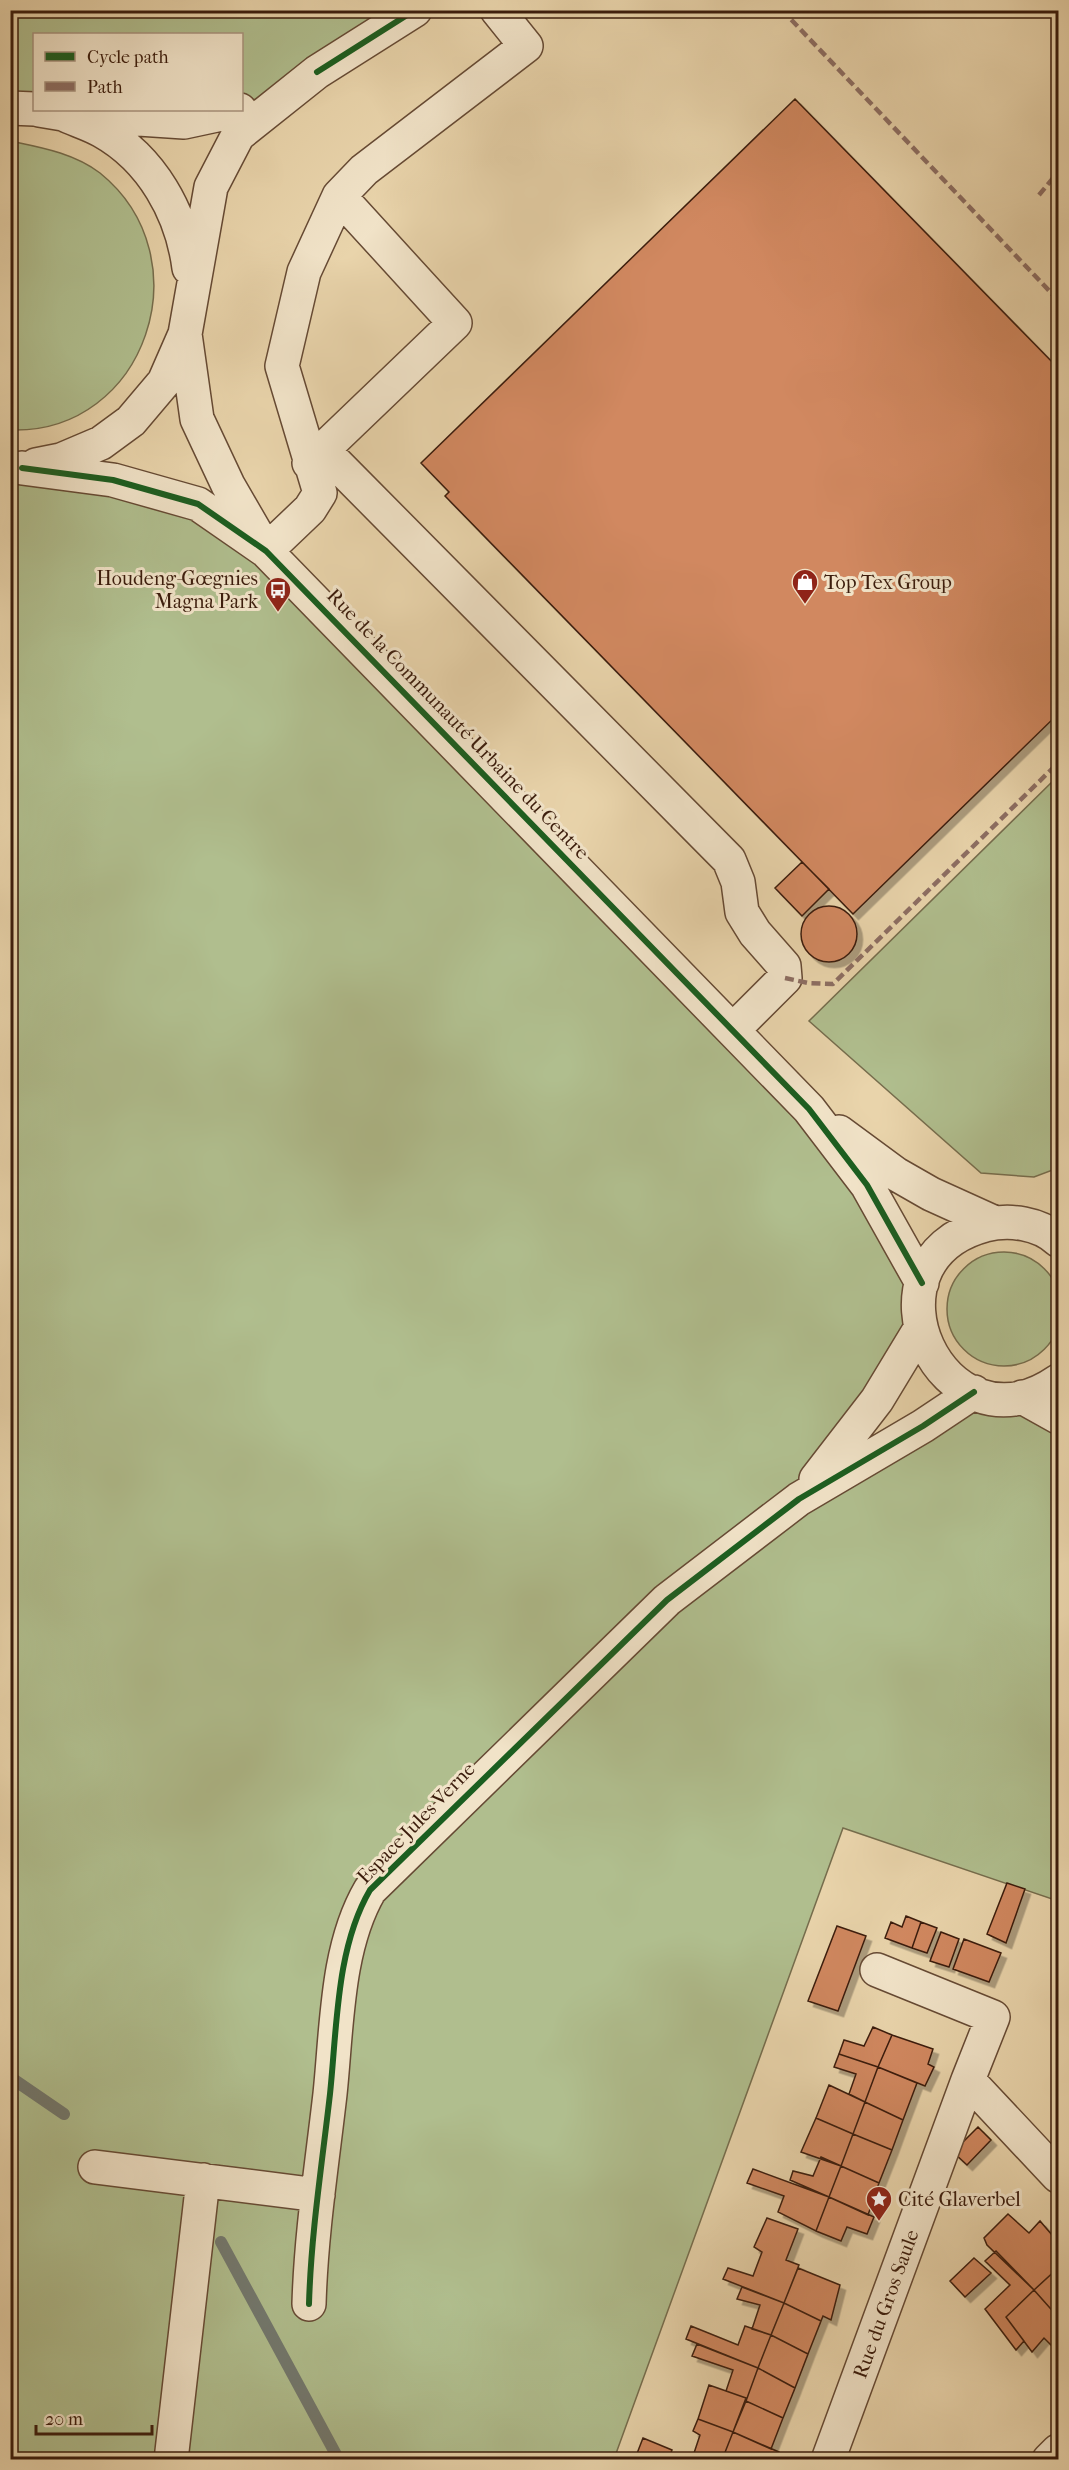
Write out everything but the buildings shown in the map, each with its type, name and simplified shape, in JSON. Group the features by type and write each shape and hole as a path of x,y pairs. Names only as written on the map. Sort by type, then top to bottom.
{"street":[{"path":"16,467 62,460 101,443 131,421 164,382 185,334 211,188 238,135 317,72 415,10"},
{"path":"266,551 310,510 320,493 316,456 282,366 304,272 339,196 364,170 526,46 497,10"},
{"path":"243,108 317,72"},
{"path":"40,111 103,131 137,158 165,192 185,238 192,288"},
{"path":"63,111 184,122 232,111"},
{"path":"316,456 455,323 339,196"},
{"name":"Rue de la Communauté Urbaine du Centre","path":"185,334 197,419 228,485 266,551"},
{"path":"316,456 729,860 738,882 742,912 755,933 784,966 785,978 733,1030"},
{"name":"Rue de la Communauté Urbaine du Centre","path":"16,467 113,480 198,504 266,551 809,1109"},
{"path":"809,1109 896,1174 931,1194 995,1222"},
{"path":"809,1109 867,1185 922,1283"},
{"path":"1028,1224 1059,1209"},
{"path":"1059,1240 1028,1224 995,1222 971,1229 950,1242 933,1261 922,1283 918,1302 920,1329 927,1349 939,1368 955,1382 974,1392 998,1398 1022,1397 1040,1392 1059,1381"},
{"path":"799,1498 877,1400 920,1329"},
{"path":"799,1498 923,1426 974,1392"},
{"path":"1022,1397 1059,1417"},
{"name":"Espace Jules Verne","path":"309,2304 318,2195 346,1952 357,1912 370,1890 667,1600 799,1498"},
{"name":"Rue du Gros Saule","path":"828,2460 993,2017 877,1970"},
{"path":"968,2080 1059,2176"},
{"path":"95,2167 318,2195"},
{"path":"171,2460 202,2180"},
{"path":"1049,2460 1059,2451"}],"green space":[{"path":"10,11 415,11 243,108 243,33 33,33 33,109 11,103"},
{"path":"15,142 70,156 100,173 132,209 149,250 154,293 146,335 126,373 97,403 58,424 11,430 10,143"},
{"path":"11,467 198,504 809,1109 918,1302 801,1496 974,1392 1058,1417 1058,1901 843,1828 614,2459 11,2459"},
{"path":"1058,776 1058,1168 1034,1177 981,1173 809,1021"},
{"path":"1004,1252 1026,1256 1044,1269 1057,1287 1061,1309 1057,1331 1044,1349 1026,1362 1004,1366 982,1362 964,1349 951,1331 947,1309 951,1287 964,1269 982,1256"}],"waterway":[{"path":"10,2077 64,2114"},
{"path":"221,2242 339,2460"}],"marked path":[{"path":"782,10 1058,300"},
{"path":"1039,195 1058,172"},
{"path":"785,978 808,983 833,984 1058,763"}],"cycle path":[{"path":"317,72 415,10"},
{"path":"22,468 113,480 198,504 266,551 809,1109 867,1185 922,1283"},
{"path":"309,2304 314,2225 340,1989 350,1937 370,1890 667,1600 799,1499 923,1426 974,1392"}],"place":[{"name":"Top Tex Group","path":"805,605"},
{"name":"Houdeng-Gœgnies Magna Park","path":"278,613"},
{"name":"Cité Glaverbel","path":"879,2222"}]}
